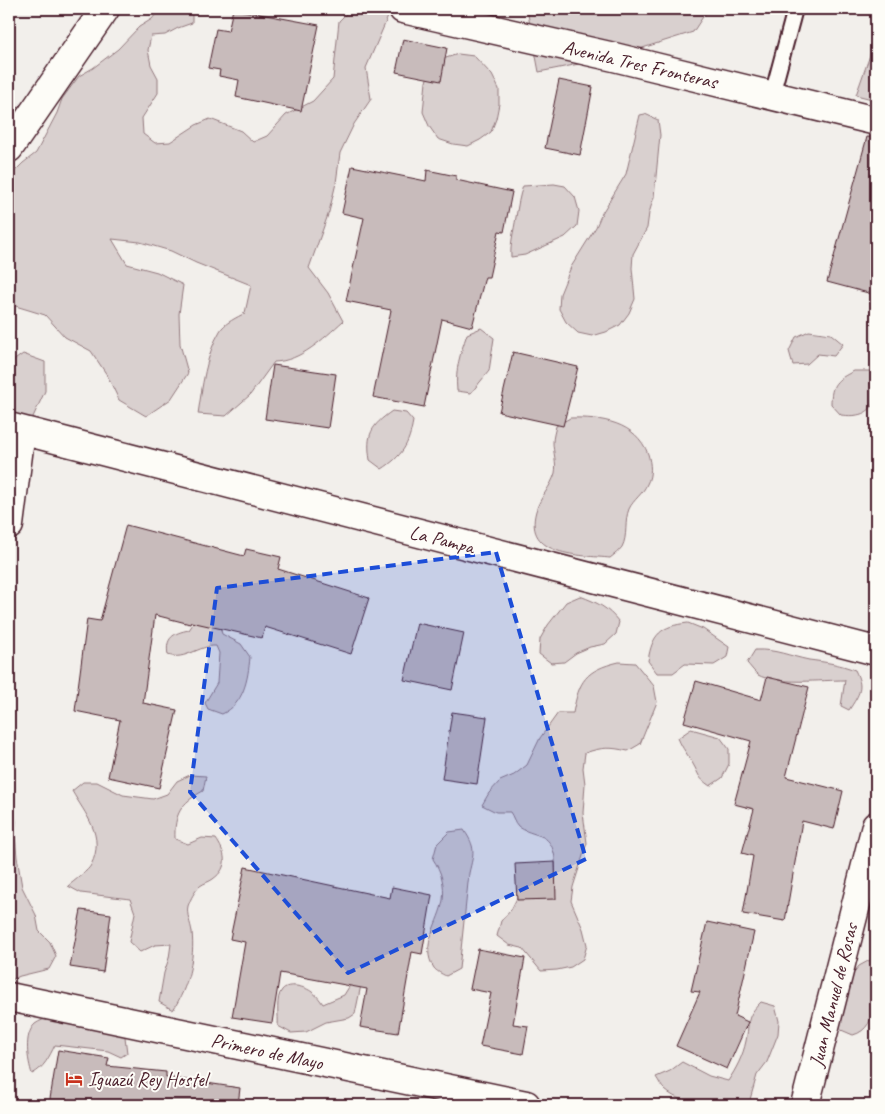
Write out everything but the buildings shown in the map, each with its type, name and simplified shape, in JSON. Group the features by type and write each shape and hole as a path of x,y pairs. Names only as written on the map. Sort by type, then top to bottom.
{"street":[{"path":"9,148 106,9"},
{"name":"Avenida Tres Fronteras","path":"403,9 614,57 876,121"},
{"path":"9,525 15,429"},
{"name":"La Pampa","path":"15,429 876,651"},
{"name":"Juan Manuel de Rosas","path":"804,1105 876,826"},
{"name":"Primero de Mayo","path":"9,997 526,1105"}],"lane":[{"path":"772,95 795,9"}],"highlighted area":[{"path":"496,552 586,859 348,973 190,792 217,588"}],"shaded area":[{"path":"160,9 192,9 192,23 165,35 151,36 148,50 151,65 158,78 158,93 142,118 143,134 155,143 170,142 196,125 210,119 241,131 253,142 267,136 286,115 313,101 333,79 339,21 351,9 382,9 390,12 366,68 371,99 354,124 340,153 336,183 329,212 309,268 328,293 343,321 311,348 293,358 274,362 250,395 226,416 198,414 203,382 215,340 225,325 245,313 251,285 171,251 140,242 112,239 127,264 157,272 183,285 179,314 180,344 188,373 171,399 146,416 119,400 107,375 91,351 65,337 45,315 9,304 9,182 13,173 36,153 57,113 62,99 79,76 118,49 139,27 152,19"},
{"path":"527,9 708,9 693,32 614,57 539,72"},
{"path":"876,38 876,100 856,95"},
{"path":"458,54 474,56 492,75 499,89 499,104 491,132 468,146 438,139 429,126 423,112 426,82 430,68 443,59"},
{"path":"645,114 658,120 660,135 654,197 647,228 633,254 632,268 635,299 629,313 620,325 592,336 578,333 566,322 559,309 560,294 571,267 626,174 640,115"},
{"path":"554,184 565,186 575,197 579,211 577,226 565,237 525,255 511,257 512,237 523,186"},
{"path":"481,328 494,338 489,371 471,393 457,391 457,368 467,334"},
{"path":"809,331 831,334 843,344 834,356 818,354 807,364 793,365 789,351 796,337"},
{"path":"23,354 45,362 45,391 33,417 9,420 9,364"},
{"path":"854,371 870,371 876,378 876,398 871,408 862,414 852,416 841,415 831,404 832,392 839,380"},
{"path":"392,411 406,413 413,421 404,449 382,469 370,460 370,437 379,421"},
{"path":"570,418 594,419 626,428 642,443 648,454 650,462 649,481 629,509 622,547 610,558 557,551 546,545 538,537 534,526 536,511 555,473 556,465 553,442 556,426"},
{"path":"580,596 602,606 615,617 619,622 616,634 605,644 590,647 576,653 564,662 551,663 539,654 540,639 548,625 566,602"},
{"path":"197,618 220,626 222,634 241,644 250,657 246,682 240,697 229,710 222,714 208,709 205,703 217,683 219,653 216,646 210,646 186,655 168,655 167,649 171,637 189,630"},
{"path":"688,623 703,629 729,647 727,657 714,665 685,664 673,673 657,673 648,661 655,638 659,633 671,626"},
{"path":"755,650 776,652 826,662 855,670 860,686 858,695 849,710 841,706 845,680 788,681 758,675 747,663"},
{"path":"619,662 635,663 654,686 657,702 640,744 628,751 606,748 585,753 583,813 587,843 573,887 571,901 583,929 587,945 583,959 571,967 541,971 522,948 509,945 497,936 501,921 511,910 518,896 555,880 553,850 548,840 518,826 510,812 496,812 482,805 489,793 500,781 514,775 527,765 540,738 558,713 573,713 578,693 586,678 598,669"},
{"path":"691,729 720,737 729,749 729,764 722,778 710,786 699,776 678,738"},
{"path":"190,775 206,776 203,791 195,795 180,810 176,823 175,839 188,844 202,838 216,839 222,849 224,864 218,874 200,886 188,906 193,942 191,962 183,992 173,1010 159,1002 171,944 155,945 140,952 129,942 135,913 130,899 81,893 68,886 90,867 95,854 96,844 95,835 88,817 72,791 83,782 97,782 123,795 153,799 167,794 177,781"},
{"path":"13,806 16,821 17,857 22,887 36,915 39,931 50,942 56,956 49,969 20,976 9,981 9,809"},
{"path":"464,830 471,841 473,855 469,873 459,969 446,976 434,968 430,960 429,951 429,942 443,900 442,878 433,859 437,844 449,832"},
{"path":"870,960 876,961 876,992 873,1014 862,1031 853,1035 839,1029 837,1021 849,978 859,966"},
{"path":"352,982 361,985 355,1014 349,1018 326,1022 306,1032 291,1033 278,1026 280,993 288,986 306,988 323,1004 344,995"},
{"path":"761,1002 775,1006 779,1021 778,1034 767,1062 757,1075 749,1103 746,1105 726,1105 693,1103 673,1096 664,1089 656,1077 670,1071 682,1062 709,1076 728,1081 743,1052 750,1016"},
{"path":"50,1017 119,1031 125,1037 127,1053 121,1057 108,1051 55,1045 43,1065 32,1074 28,1055 29,1035 35,1024"}],"place":[{"name":"Iguazú Rey Hostel","path":"74,1079"}]}
